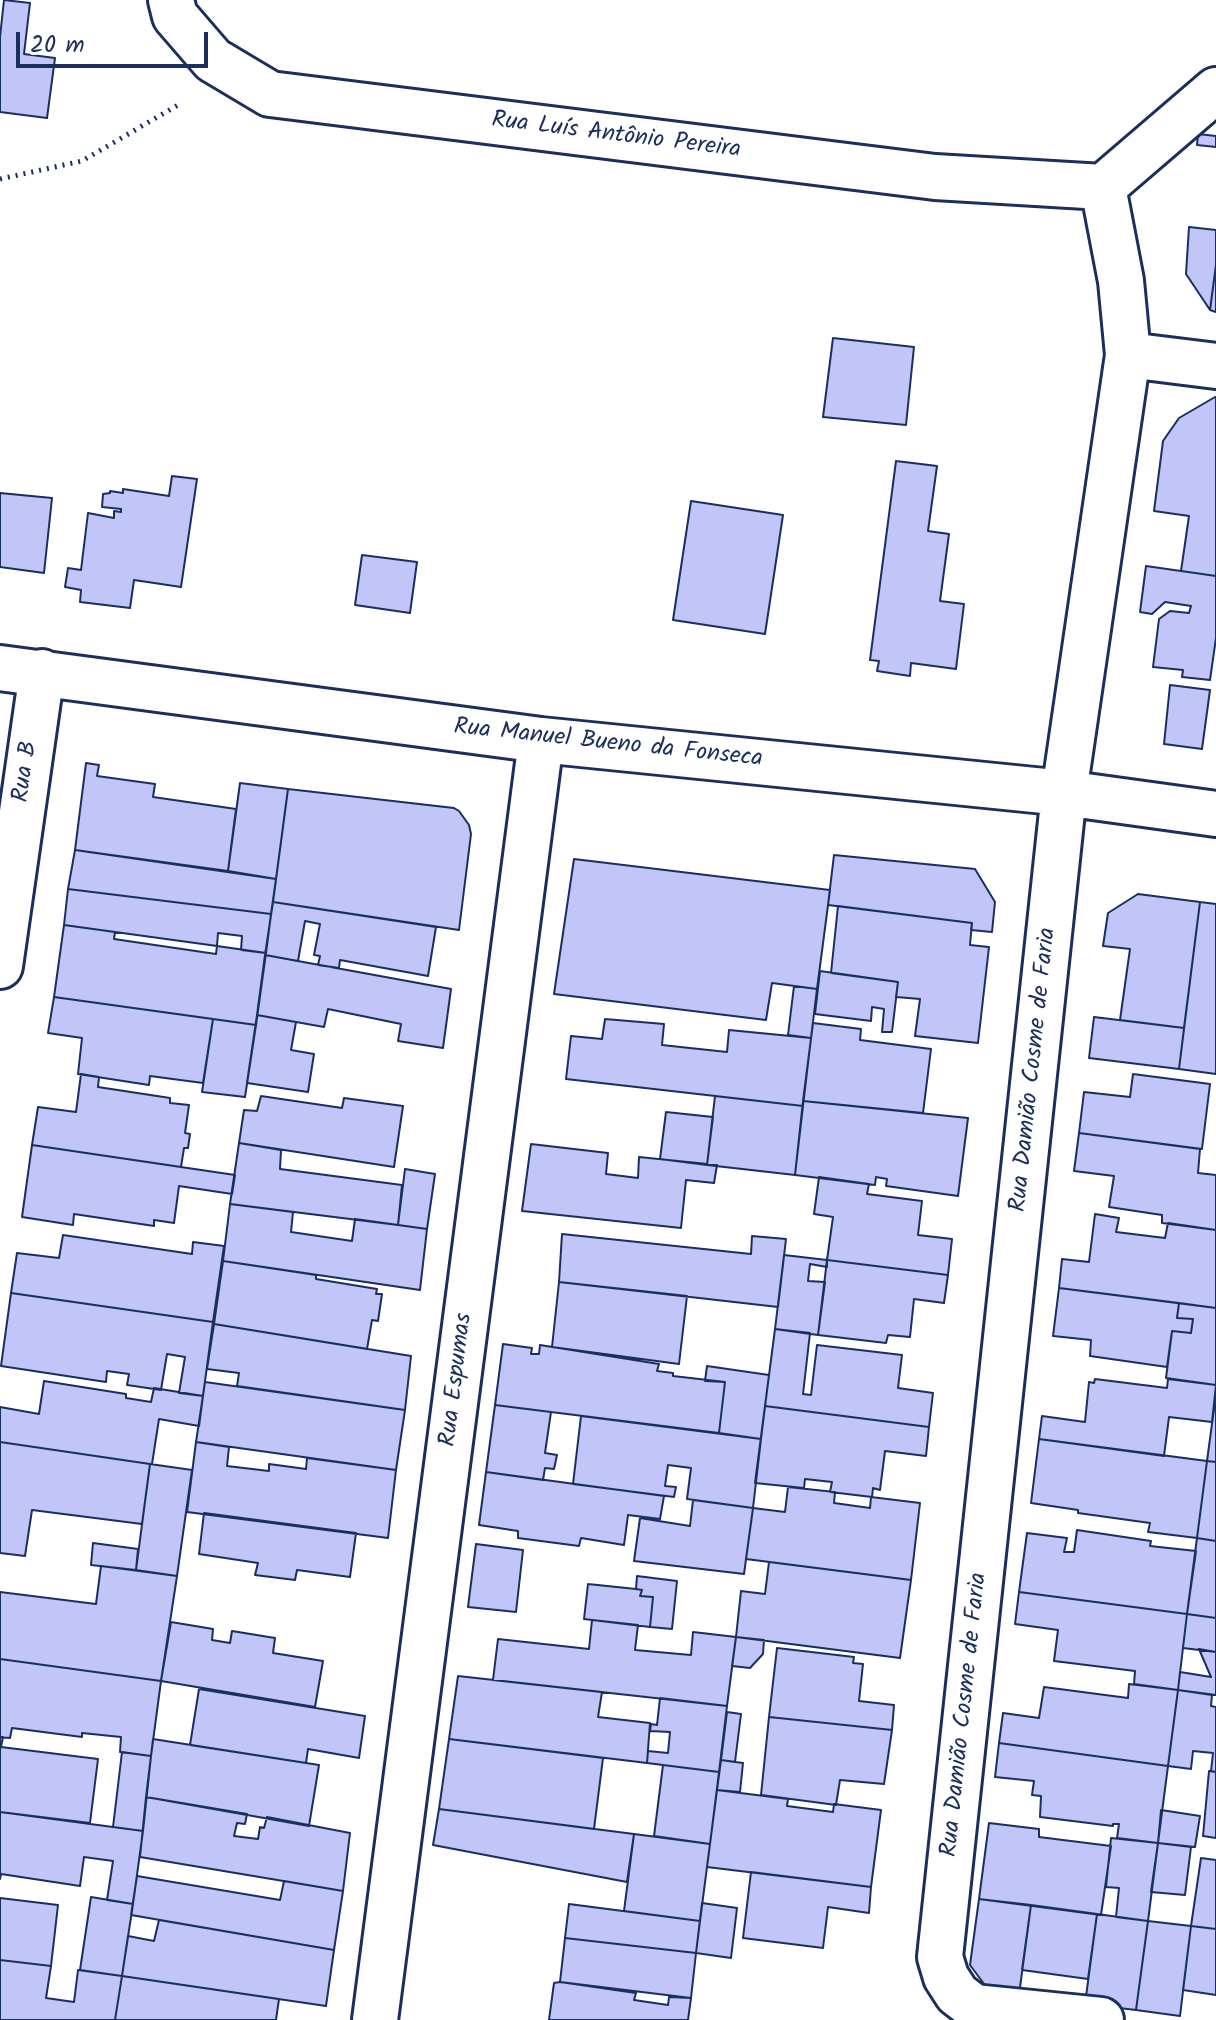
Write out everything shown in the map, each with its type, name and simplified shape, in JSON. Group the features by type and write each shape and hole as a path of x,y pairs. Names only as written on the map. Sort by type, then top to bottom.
{"street":[{"name":"Rua Luís Antônio Pereira","path":"171,0 175,16 213,60 270,94 935,177 1103,187"},
{"path":"1103,187 1216,90"},
{"name":"Rua Damião Cosme de Faria","path":"1101,2020 974,2007 957,1994 946,1977 940,1957 1064,793 1128,355 1121,281 1103,187"},
{"path":"1128,355 1216,366"},
{"name":"Rua Manuel Bueno da Fonseca","path":"21,670 541,740 1064,793 1216,814"},
{"name":"Rua B","path":"0,966 21,670"},
{"name":"Rua Espumas","path":"375,2020 541,740"}],"path":[{"path":"0,179 82,161 165,112"}],"building":[{"path":"4,0 30,3 24,54 55,58 47,118 0,112 0,37"},
{"path":"1198,134 1216,136 1216,147 1197,145"},
{"path":"1189,227 1216,230 1216,265 1210,310 1186,274"},
{"path":"1216,265 1216,312 1210,310"},
{"path":"833,338 914,347 906,425 823,417"},
{"path":"1215,397 1216,576 1181,571 1189,516 1154,511 1163,441 1179,418"},
{"path":"896,461 937,466 928,531 949,534 940,601 964,604 956,669 911,663 910,676 877,671 879,661 870,660"},
{"path":"172,476 197,479 181,587 134,580 130,608 80,602 81,590 65,587 68,568 81,570 88,513 114,518 114,511 121,512 121,509 102,507 103,494 110,491 123,493 123,489 169,496"},
{"path":"0,493 52,498 44,573 0,567"},
{"path":"691,501 783,515 765,634 673,620"},
{"path":"362,555 417,562 410,613 355,605"},
{"path":"1146,566 1216,576 1216,638 1210,680 1182,677 1183,670 1153,667 1159,619 1170,611 1189,613 1191,606 1165,602 1152,614 1140,612"},
{"path":"1170,685 1210,690 1202,749 1164,744"},
{"path":"86,763 99,765 97,776 155,784 153,797 236,809 228,871 75,850"},
{"path":"240,783 288,789 276,879 228,871"},
{"path":"288,789 459,811 471,834 459,930 273,902"},
{"path":"75,850 276,879 271,914 68,889"},
{"path":"834,855 975,869 995,902 992,932 971,930 972,923 828,905"},
{"path":"574,859 830,890 817,989 772,983 766,1020 554,994"},
{"path":"68,889 271,914 266,953 241,950 242,936 218,933 217,946 64,925"},
{"path":"1138,894 1200,902 1184,1028 1120,1020 1130,949 1103,946 1108,913"},
{"path":"273,902 436,927 428,976 340,960 339,968 318,965 320,956 314,955 320,924 305,921 298,961 265,955"},
{"path":"1200,902 1216,904 1216,1074 1179,1069"},
{"path":"838,906 972,923 970,945 989,947 978,1043 915,1036 920,999 896,997 898,982 831,973"},
{"path":"64,925 115,932 114,939 216,954 217,946 266,953 256,1025 54,997"},
{"path":"265,955 451,989 443,1048 398,1041 401,1024 328,1009 324,1027 257,1015"},
{"path":"820,971 898,982 892,1032 882,1032 884,1009 872,1007 871,1021 815,1014"},
{"path":"794,986 817,989 811,1038 788,1035"},
{"path":"54,997 213,1019 203,1083 150,1076 149,1085 78,1074 82,1038 48,1033"},
{"path":"257,1015 296,1022 291,1050 314,1054 308,1092 247,1083"},
{"path":"1094,1017 1184,1028 1179,1069 1089,1058"},
{"path":"213,1019 256,1025 245,1097 202,1092"},
{"path":"605,1019 664,1024 662,1045 727,1052 729,1030 811,1038 803,1106 566,1079 571,1036 602,1039"},
{"path":"813,1023 861,1029 860,1040 931,1049 923,1113 803,1101"},
{"path":"81,1074 99,1077 98,1087 170,1098 170,1103 189,1105 185,1133 190,1134 181,1167 32,1145 38,1107 76,1112"},
{"path":"1133,1074 1210,1084 1202,1149 1079,1133 1084,1092 1130,1097"},
{"path":"261,1096 342,1108 344,1098 403,1106 394,1167 239,1143 244,1110 257,1111"},
{"path":"715,1096 803,1106 795,1175 707,1165"},
{"path":"803,1101 968,1118 958,1196 886,1186 887,1179 876,1177 875,1185 795,1175"},
{"path":"666,1112 713,1117 707,1165 660,1159"},
{"path":"1079,1133 1200,1149 1198,1173 1216,1175 1216,1230 1162,1223 1162,1215 1109,1207 1114,1176 1074,1171"},
{"path":"239,1143 281,1150 280,1169 402,1185 398,1225 230,1204"},
{"path":"531,1144 608,1153 606,1174 638,1178 639,1157 717,1165 714,1183 686,1180 681,1228 522,1211"},
{"path":"32,1145 235,1175 232,1194 179,1186 174,1223 154,1220 154,1226 74,1214 73,1225 22,1217"},
{"path":"405,1169 435,1174 427,1229 398,1225"},
{"path":"819,1177 869,1184 867,1194 922,1201 918,1235 952,1239 948,1275 827,1260 833,1217 814,1214"},
{"path":"230,1204 293,1212 291,1232 352,1241 355,1219 427,1229 420,1290 223,1261"},
{"path":"1095,1214 1119,1218 1116,1232 1165,1238 1168,1223 1216,1230 1216,1308 1059,1288 1062,1259 1089,1262"},
{"path":"562,1234 751,1254 752,1236 786,1239 778,1307 559,1282"},
{"path":"63,1235 192,1254 193,1242 224,1246 213,1322 11,1293 17,1253 59,1258"},
{"path":"784,1255 827,1260 827,1267 810,1264 808,1281 825,1282 818,1335 775,1329"},
{"path":"827,1260 948,1275 944,1303 914,1299 910,1337 888,1335 886,1343 818,1335"},
{"path":"223,1261 316,1275 316,1279 377,1289 376,1294 382,1294 378,1321 372,1320 367,1349 214,1324"},
{"path":"559,1282 687,1296 679,1364 552,1347"},
{"path":"1059,1288 1179,1303 1177,1318 1193,1319 1191,1333 1172,1331 1167,1367 1090,1356 1091,1340 1053,1336"},
{"path":"11,1293 213,1322 203,1396 179,1393 185,1357 167,1354 161,1390 127,1385 129,1374 107,1371 106,1382 1,1366"},
{"path":"1179,1303 1216,1308 1216,1385 1166,1378 1172,1331 1191,1333 1193,1319 1177,1318"},
{"path":"214,1324 411,1356 405,1410 237,1386 239,1373 207,1369"},
{"path":"775,1329 810,1333 803,1394 811,1395 817,1345 902,1355 898,1388 933,1393 929,1427 765,1406"},
{"path":"503,1344 532,1348 531,1354 539,1354 540,1345 659,1364 657,1371 673,1373 673,1376 725,1382 719,1433 495,1405"},
{"path":"707,1366 769,1375 761,1439 719,1433 725,1382 705,1381"},
{"path":"1095,1379 1167,1388 1168,1379 1216,1385 1212,1422 1169,1417 1164,1456 1039,1439 1042,1416 1085,1422 1089,1382 1094,1383"},
{"path":"44,1381 126,1394 126,1398 151,1402 154,1388 203,1396 199,1426 159,1419 152,1464 0,1442 0,1407 39,1414"},
{"path":"205,1382 405,1410 396,1470 196,1442"},
{"path":"1216,1394 1216,1462 1207,1461"},
{"path":"495,1405 551,1412 545,1453 557,1455 554,1469 545,1468 543,1480 486,1472"},
{"path":"765,1406 929,1427 926,1456 885,1451 880,1490 873,1488 872,1497 830,1492 832,1482 805,1479 804,1488 755,1483"},
{"path":"581,1416 761,1439 753,1508 687,1499 691,1468 668,1465 665,1486 676,1487 674,1497 573,1484"},
{"path":"1039,1439 1207,1461 1197,1538 1148,1532 1150,1523 1031,1503"},
{"path":"0,1442 150,1464 142,1524 32,1510 25,1556 0,1553"},
{"path":"196,1442 229,1447 227,1466 269,1471 269,1464 306,1469 307,1458 396,1470 388,1538 187,1512"},
{"path":"1207,1461 1216,1462 1216,1541 1197,1538"},
{"path":"150,1464 192,1470 177,1576 136,1570"},
{"path":"486,1472 664,1496 660,1519 628,1515 624,1545 581,1538 579,1546 518,1538 518,1531 479,1525"},
{"path":"788,1487 835,1492 834,1503 870,1508 871,1497 920,1503 911,1580 746,1559 753,1508 785,1512"},
{"path":"693,1500 753,1508 744,1574 634,1561 640,1518 690,1526"},
{"path":"204,1513 356,1533 350,1577 297,1570 295,1580 255,1575 258,1563 199,1554"},
{"path":"1077,1530 1151,1541 1150,1546 1196,1551 1187,1614 1019,1592 1027,1533 1067,1538 1064,1552 1074,1552"},
{"path":"1197,1538 1216,1541 1216,1618 1187,1614"},
{"path":"93,1543 138,1549 136,1570 91,1565"},
{"path":"476,1544 523,1550 516,1612 468,1607"},
{"path":"769,1562 911,1580 900,1658 736,1637 741,1591 765,1594"},
{"path":"101,1566 177,1576 161,1681 0,1659 0,1592 96,1604"},
{"path":"637,1576 677,1581 672,1629 650,1627 653,1597 640,1596 642,1590 636,1589"},
{"path":"588,1584 642,1590 640,1596 653,1597 650,1627 584,1619"},
{"path":"1019,1592 1187,1614 1178,1690 1134,1684 1135,1671 1054,1661 1058,1630 1015,1624"},
{"path":"1187,1614 1216,1618 1216,1652 1183,1648"},
{"path":"592,1620 638,1625 635,1650 691,1655 693,1632 736,1637 727,1706 493,1680 498,1639 589,1649"},
{"path":"171,1622 213,1629 212,1640 230,1643 232,1631 275,1638 273,1653 323,1661 315,1707 161,1681"},
{"path":"736,1637 764,1640 763,1654 750,1668 732,1666"},
{"path":"777,1648 854,1657 853,1663 863,1664 859,1701 894,1705 892,1730 769,1717"},
{"path":"1199,1649 1216,1652 1216,1695 1178,1690 1180,1672 1211,1677"},
{"path":"0,1659 161,1681 151,1756 120,1752 121,1737 82,1733 82,1737 12,1728 10,1738 0,1737"},
{"path":"458,1676 602,1692 598,1717 650,1723 647,1763 449,1739"},
{"path":"1129,1684 1178,1690 1168,1766 999,1743 1003,1713 1039,1718 1044,1687 1128,1698"},
{"path":"199,1689 365,1716 359,1758 308,1749 306,1763 190,1745"},
{"path":"1178,1690 1212,1695 1211,1706 1216,1707 1216,1772 1211,1771 1213,1753 1193,1751 1191,1769 1168,1766"},
{"path":"660,1698 727,1706 719,1772 647,1763 648,1751 668,1753 670,1732 650,1731 651,1724 657,1725"},
{"path":"727,1712 741,1714 735,1762 721,1760"},
{"path":"769,1717 892,1730 884,1784 840,1780 836,1805 761,1795"},
{"path":"0,1737 3,1737 1,1747 98,1759 90,1823 0,1812"},
{"path":"153,1739 319,1765 309,1826 146,1797"},
{"path":"449,1739 603,1758 594,1829 439,1809"},
{"path":"999,1743 1168,1766 1158,1843 1117,1838 1119,1824 1113,1826 1040,1817 1041,1796 1032,1795 1034,1781 995,1777"},
{"path":"122,1752 151,1756 143,1831 113,1827"},
{"path":"721,1760 743,1763 740,1792 717,1790"},
{"path":"663,1765 719,1772 710,1844 654,1836"},
{"path":"1209,1771 1216,1772 1216,1838 1203,1836"},
{"path":"717,1790 788,1799 787,1806 833,1812 834,1804 881,1810 871,1887 707,1867"},
{"path":"146,1797 247,1814 245,1824 237,1823 234,1836 258,1839 260,1827 264,1828 267,1817 350,1833 343,1891 140,1857"},
{"path":"439,1809 634,1834 627,1882 433,1845"},
{"path":"1161,1810 1200,1816 1195,1847 1158,1843"},
{"path":"0,1812 143,1831 133,1904 107,1900 113,1861 84,1857 80,1886 1,1874 0,1879"},
{"path":"989,1823 1039,1829 1039,1837 1111,1846 1101,1915 979,1899"},
{"path":"634,1834 710,1844 700,1921 624,1911"},
{"path":"1111,1838 1158,1843 1148,1921 1116,1917 1119,1888 1106,1887"},
{"path":"1158,1843 1191,1847 1185,1895 1151,1892"},
{"path":"1201,1858 1216,1860 1216,1929 1191,1926"},
{"path":"751,1872 871,1887 869,1913 828,1907 823,1948 743,1938"},
{"path":"137,1876 280,1900 284,1881 343,1891 334,1950 131,1915"},
{"path":"91,1897 133,1904 122,1976 80,1970"},
{"path":"0,1898 58,1905 51,1966 0,1960"},
{"path":"979,1899 1031,1905 1019,1995 990,1992 970,1965"},
{"path":"702,1903 737,1908 731,1958 696,1953"},
{"path":"569,1904 700,1921 696,1953 565,1938"},
{"path":"1031,1905 1097,1914 1088,1979 1022,1970"},
{"path":"1097,1914 1148,1921 1136,2010 1085,2004"},
{"path":"159,1920 334,1950 326,2006 122,1976 128,1936 154,1941"},
{"path":"1148,1921 1191,1926 1180,2016 1136,2010"},
{"path":"1191,1926 1216,1929 1216,1995 1183,1990"},
{"path":"565,1938 696,1953 691,1998 560,1982"},
{"path":"0,1960 51,1966 46,1998 74,2002 78,1970 122,1976 115,2020 0,2020"},
{"path":"122,1976 279,1999 276,2020 115,2020"},
{"path":"554,1983 636,1993 634,2000 668,2005 669,1997 691,1998 688,2020 549,2020"}]}
